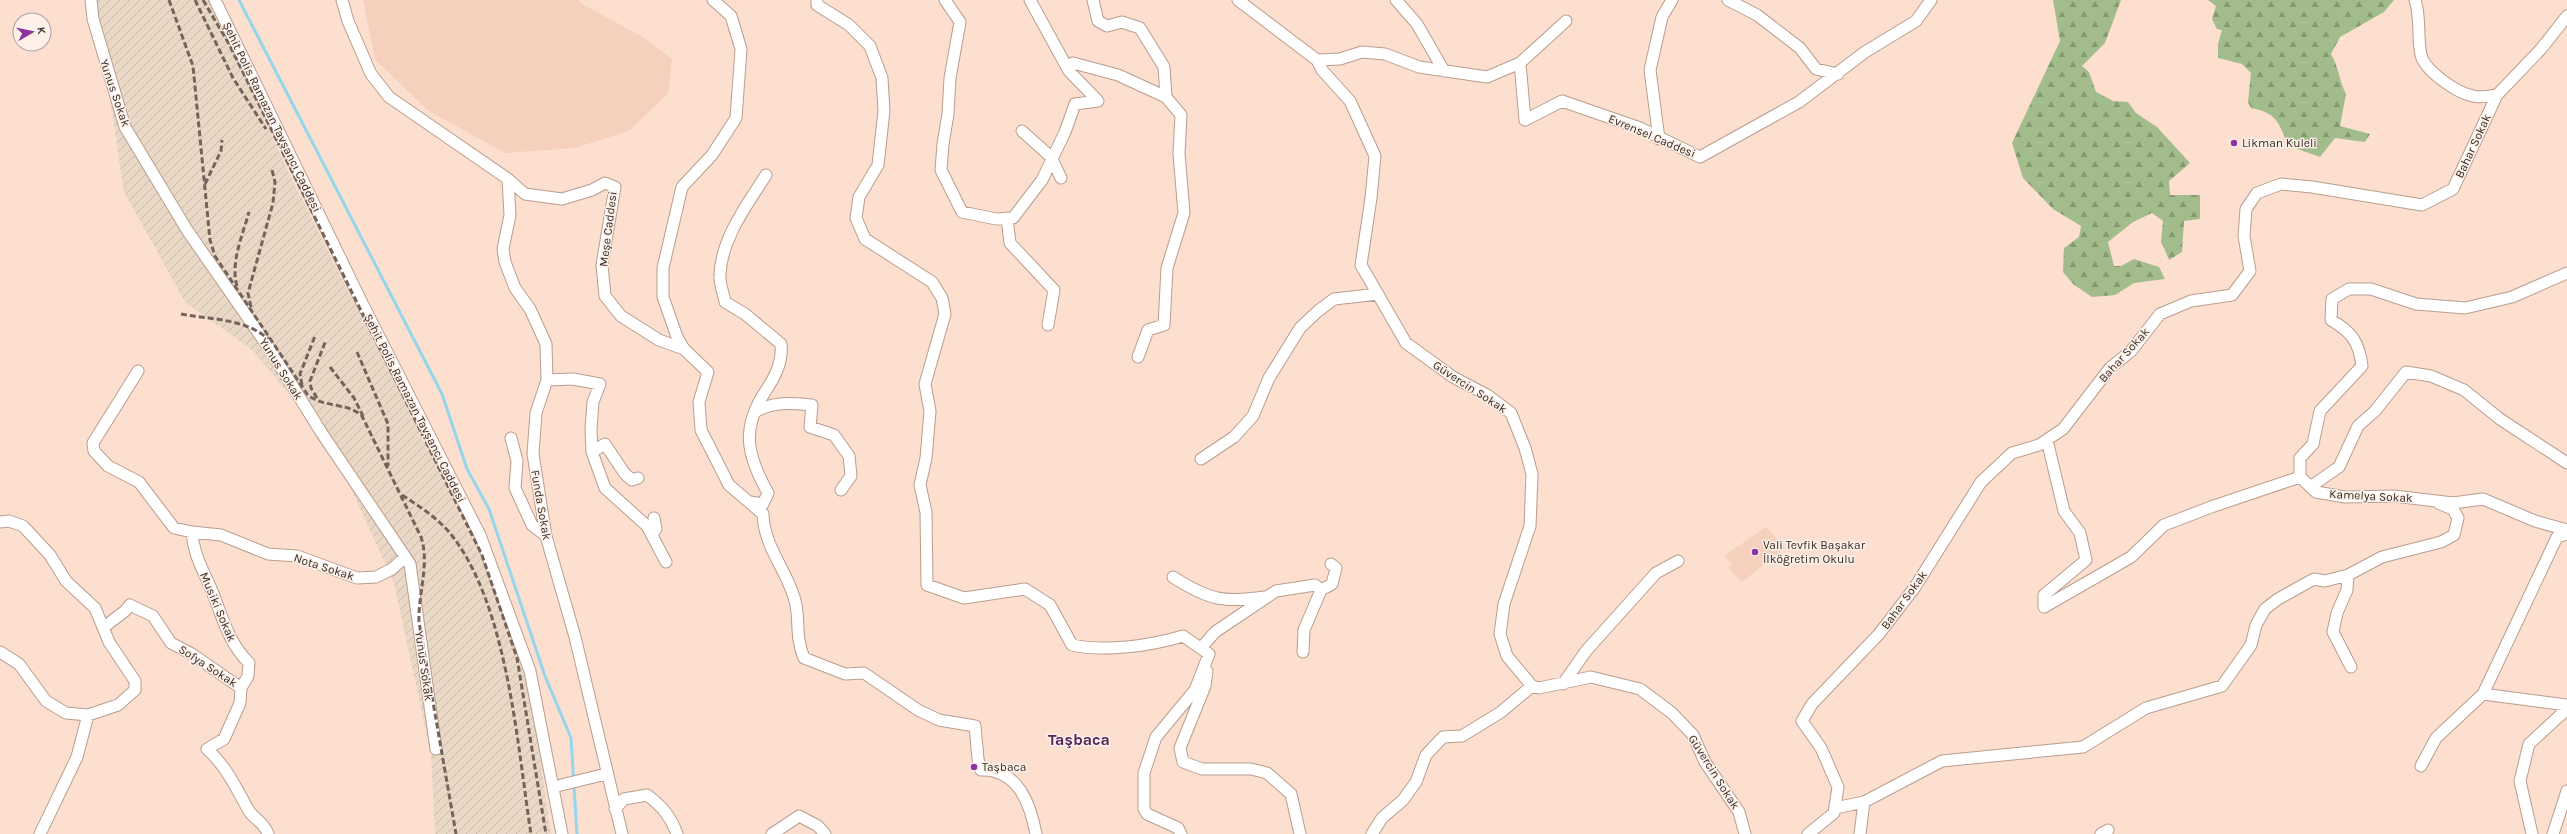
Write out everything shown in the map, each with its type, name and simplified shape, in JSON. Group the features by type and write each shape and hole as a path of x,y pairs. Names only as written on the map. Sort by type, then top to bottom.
{"street":[{"name":"Yunus Sokak","path":"91,0 93,19 125,126 187,230 269,348 321,432 410,564 436,749"},
{"name":"Şehit Polis Ramazan Tavşancı Caddesi","path":"215,0 363,305 480,535 530,671 562,834"},
{"name":"Meşe Caddesi","path":"342,0 348,21 371,74 389,97 508,179 525,194 562,199 592,190 605,183 615,187 602,265 605,296 621,316 659,340 684,349 708,372 699,402 701,430 729,485 763,514 763,530 795,598 798,643 804,658 845,674 864,673 918,710 939,720 975,726 978,759 981,770 992,770 1012,780 1025,796 1036,834"},
{"path":"684,349 677,337 663,297 663,268 682,187 712,155 736,118 741,50 731,16 713,0"},
{"path":"817,0 817,5 849,25 870,46 882,78 884,110 878,165 859,197 856,218 865,239 932,282 942,298 945,314 925,384 930,411 926,458 920,485 926,512 927,585 964,598 1025,589 1050,605 1072,645 1092,649 1154,645 1183,636 1206,650"},
{"path":"945,0 960,22 950,78 948,114 943,144 941,170 962,212 996,218 1013,218 1042,180 1051,157 1065,132 1075,104 1098,101 1069,71 1030,0"},
{"path":"1093,0 1098,21 1107,26 1122,22 1140,28 1164,67 1166,98"},
{"name":"Güvercin Sokak","path":"1238,0 1318,60 1322,70 1350,101 1375,156 1371,198 1361,265 1406,343 1453,377 1487,395 1511,413 1525,448 1532,474 1530,526 1504,604 1500,634 1507,656 1532,686 1539,688 1591,677 1640,689 1672,713 1693,735 1705,762 1739,812 1745,834"},
{"path":"1396,0 1417,24 1444,71"},
{"path":"1659,139 1650,70 1662,17 1672,0"},
{"path":"1728,0 1757,15 1794,43 1816,69 1838,74"},
{"name":"Evrensel Caddesi","path":"1520,63 1525,120 1562,101 1640,128 1659,139 1700,157 1799,102 1838,74 1865,52 1916,21 1931,0"},
{"path":"2415,0 2422,56 2433,71 2444,83 2473,97 2497,95"},
{"name":"Bahar Sokak","path":"1808,834 1834,813 1838,787 1820,748 1802,721 1812,704 1879,634 1915,587 1982,482 2012,453 2040,445 2063,429 2110,368 2131,351 2160,314 2190,301 2232,295 2250,271 2244,236 2246,209 2257,193 2281,184 2312,187 2422,205 2453,189 2497,95 2542,49 2567,16"},
{"path":"1318,60 1340,59 1362,52 1385,54 1419,66 1487,77 1520,63 1566,21"},
{"path":"1069,71 1073,63 1118,75 1166,98 1181,115 1179,154 1184,213 1167,268 1164,325 1148,330 1138,357"},
{"path":"1022,131 1051,157 1061,178"},
{"path":"749,501 762,504 768,493 757,472 748,444 754,412 775,376 783,355 781,344 745,314 725,302 720,276 724,252 740,216 766,175"},
{"name":"Funda Sokak","path":"508,179 510,214 503,249 505,262 515,288 530,309 546,344 547,380 536,413 533,454 546,536 575,637 606,774 622,834"},
{"path":"1007,218 1010,243 1054,290 1048,325"},
{"path":"2047,440 2064,511 2080,533 2086,560 2044,595 2044,607 2131,557 2164,525 2211,507 2300,477 2300,458 2314,444 2320,411 2362,366 2360,350 2348,330 2331,320 2332,299 2349,289 2371,289 2416,304 2465,308 2512,297 2567,273"},
{"path":"1202,459 1234,437 1252,416 1269,378 1300,328 1318,311 1334,299 1378,294"},
{"name":"Nota Sokak","path":"138,371 94,443 94,451 108,466 139,482 174,528 192,532 221,535 268,554 297,556 357,578 376,577 392,569 405,557"},
{"path":"2310,487 2339,468 2358,426 2375,411 2406,372 2431,376 2464,390 2500,419 2567,463"},
{"path":"547,380 573,379 600,384 593,402 590,429 592,452 605,488 621,501 652,534 666,562"},
{"path":"754,412 766,405 785,402 812,405 810,427 834,435 849,456 850,476 841,490"},
{"path":"511,438 517,461 515,488 532,525 546,536"},
{"path":"592,452 605,444 625,474 632,480 638,478"},
{"name":"Kamelya Sokak","path":"2300,477 2316,492 2345,497 2394,496 2453,503 2483,499 2536,521 2567,530"},
{"path":"1834,808 1864,802 1942,761 2083,747 2146,708 2222,686 2251,645 2256,625 2265,609 2278,599 2314,579 2325,581 2348,575 2382,557 2441,542 2454,535 2458,518 2452,510 2436,502"},
{"path":"652,534 656,529 654,518"},
{"path":"0,530 5,522 23,526 50,555 66,581 95,608 109,642 135,681 135,690 118,705 88,714 66,713 46,701 19,664 0,652"},
{"name":"Musiki Sokak","path":"192,532 193,549 210,586 226,631 238,652 249,663 248,676 241,688 240,703 224,739 208,749 221,761 242,795 250,812 260,819 268,834"},
{"path":"2421,766 2436,738 2483,694 2557,538 2567,534"},
{"path":"1563,684 1586,651 1656,573 1678,561"},
{"path":"1303,652 1304,630 1321,590 1332,584 1336,568 1331,564"},
{"path":"2348,575 2347,590 2337,613 2333,632 2351,667"},
{"path":"1174,577 1199,594 1234,601 1268,596"},
{"path":"1181,834 1178,828 1146,814 1144,809 1144,773 1156,738 1195,690 1206,650 1215,632 1276,591 1315,585 1321,590"},
{"name":"Sofya Sokak","path":"104,627 125,612 130,605 152,616 171,643 192,654 241,688"},
{"path":"1206,650 1205,686 1180,748 1183,762 1202,769 1252,769 1266,773 1291,794 1300,834"},
{"path":"1372,834 1382,818 1404,800 1416,782 1426,755 1443,737 1462,736 1501,712 1532,686"},
{"path":"2483,694 2567,705"},
{"path":"2532,834 2520,781 2529,744 2567,709"},
{"path":"40,834 77,757 88,714"},
{"path":"553,787 606,774"},
{"path":"2554,834 2567,791"},
{"path":"615,808 624,799 648,795 662,806 674,824 677,834"},
{"path":"1860,834 1864,802"},
{"path":"772,834 799,816 818,826 825,834"}],"shaded area":[{"path":"95,0 209,0 288,171 490,573 527,668 551,834 435,834 431,754 394,583 330,443 252,350 185,302 124,192"},
{"path":"363,0 578,0 582,4 641,36 672,59 668,93 629,131 575,148 505,153 427,110 375,59"},
{"name":"Vali Tevfik Başakar İlköğretim Okulu","path":"1766,527 1785,548 1742,582 1728,568 1732,565 1724,556"}],"green space":[{"path":"2053,0 2121,0 2105,43 2082,66 2089,72 2096,92 2113,101 2128,102 2136,113 2157,127 2190,163 2169,181 2170,195 2200,195 2200,219 2184,221 2182,252 2169,260 2161,241 2163,221 2152,213 2133,222 2108,242 2114,266 2121,266 2134,259 2159,267 2165,279 2134,283 2115,295 2092,297 2073,284 2063,272 2064,248 2079,237 2081,226 2053,209 2023,178 2012,143 2060,41"},
{"path":"2208,0 2394,0 2384,12 2340,37 2331,54 2346,94 2340,126 2370,134 2365,142 2335,138 2320,157 2289,146 2279,125 2272,116 2260,110 2251,108 2248,102 2251,73 2242,64 2218,58 2218,44 2222,30 2217,29 2212,19 2216,6"}],"waterway":[{"path":"239,0 442,394 467,469 489,509 545,676 571,738 577,834"}],"railway":[{"path":"169,0 193,66 210,240 215,256 307,394 320,401 350,409 362,416 421,537 424,568 419,622 456,834"},
{"path":"195,0 233,78 266,129"},
{"path":"203,0 229,44 482,555 517,658 546,834"},
{"path":"205,184 221,151 222,140"},
{"path":"251,307 248,293 273,203 275,182 272,170"},
{"path":"237,286 235,277 236,258 249,212"},
{"path":"181,314 227,321 249,327 268,339"},
{"path":"302,385 300,374 315,336"},
{"path":"317,398 311,388 310,381 326,340"},
{"path":"357,352 388,424 388,466"},
{"path":"330,367 354,398 363,416"},
{"path":"402,495 433,517 449,532 469,562 485,597 497,635 507,676 531,834"}],"place":[{"name":"Likman Kuleli","path":"2234,143"},
{"name":"Vali Tevfik Başakar İlköğretim Okulu","path":"1755,552"},
{"name":"Taşbaca","path":"974,767"}],"district":[{"name":"Taşbaca","path":"1079,739"}]}
